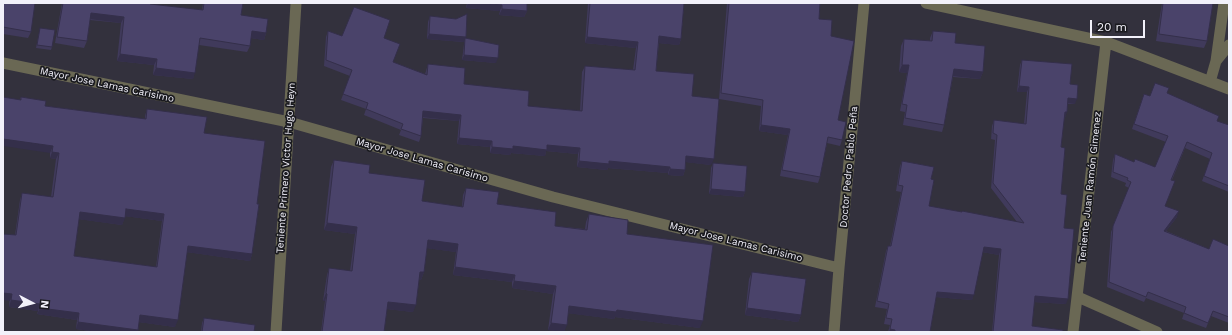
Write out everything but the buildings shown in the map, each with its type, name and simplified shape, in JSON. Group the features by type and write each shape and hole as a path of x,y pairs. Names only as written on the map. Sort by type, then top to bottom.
{"street":[{"name":"Teniente Primero Victor Hugo Heyn","path":"276,332 296,3"},
{"name":"Doctor Pedro Pablo Peña","path":"834,332 864,3"},
{"path":"926,3 1106,42 1229,89"},
{"path":"1210,82 1216,62 1224,3"},
{"name":"Teniente Juan Ramón Gimenez","path":"1074,332 1106,42"},
{"path":"1216,62 1229,45"},
{"name":"Mayor Jose Lamas Carisimo","path":"3,63 289,122 553,197 839,268"},
{"path":"1078,297 1157,332"}]}
